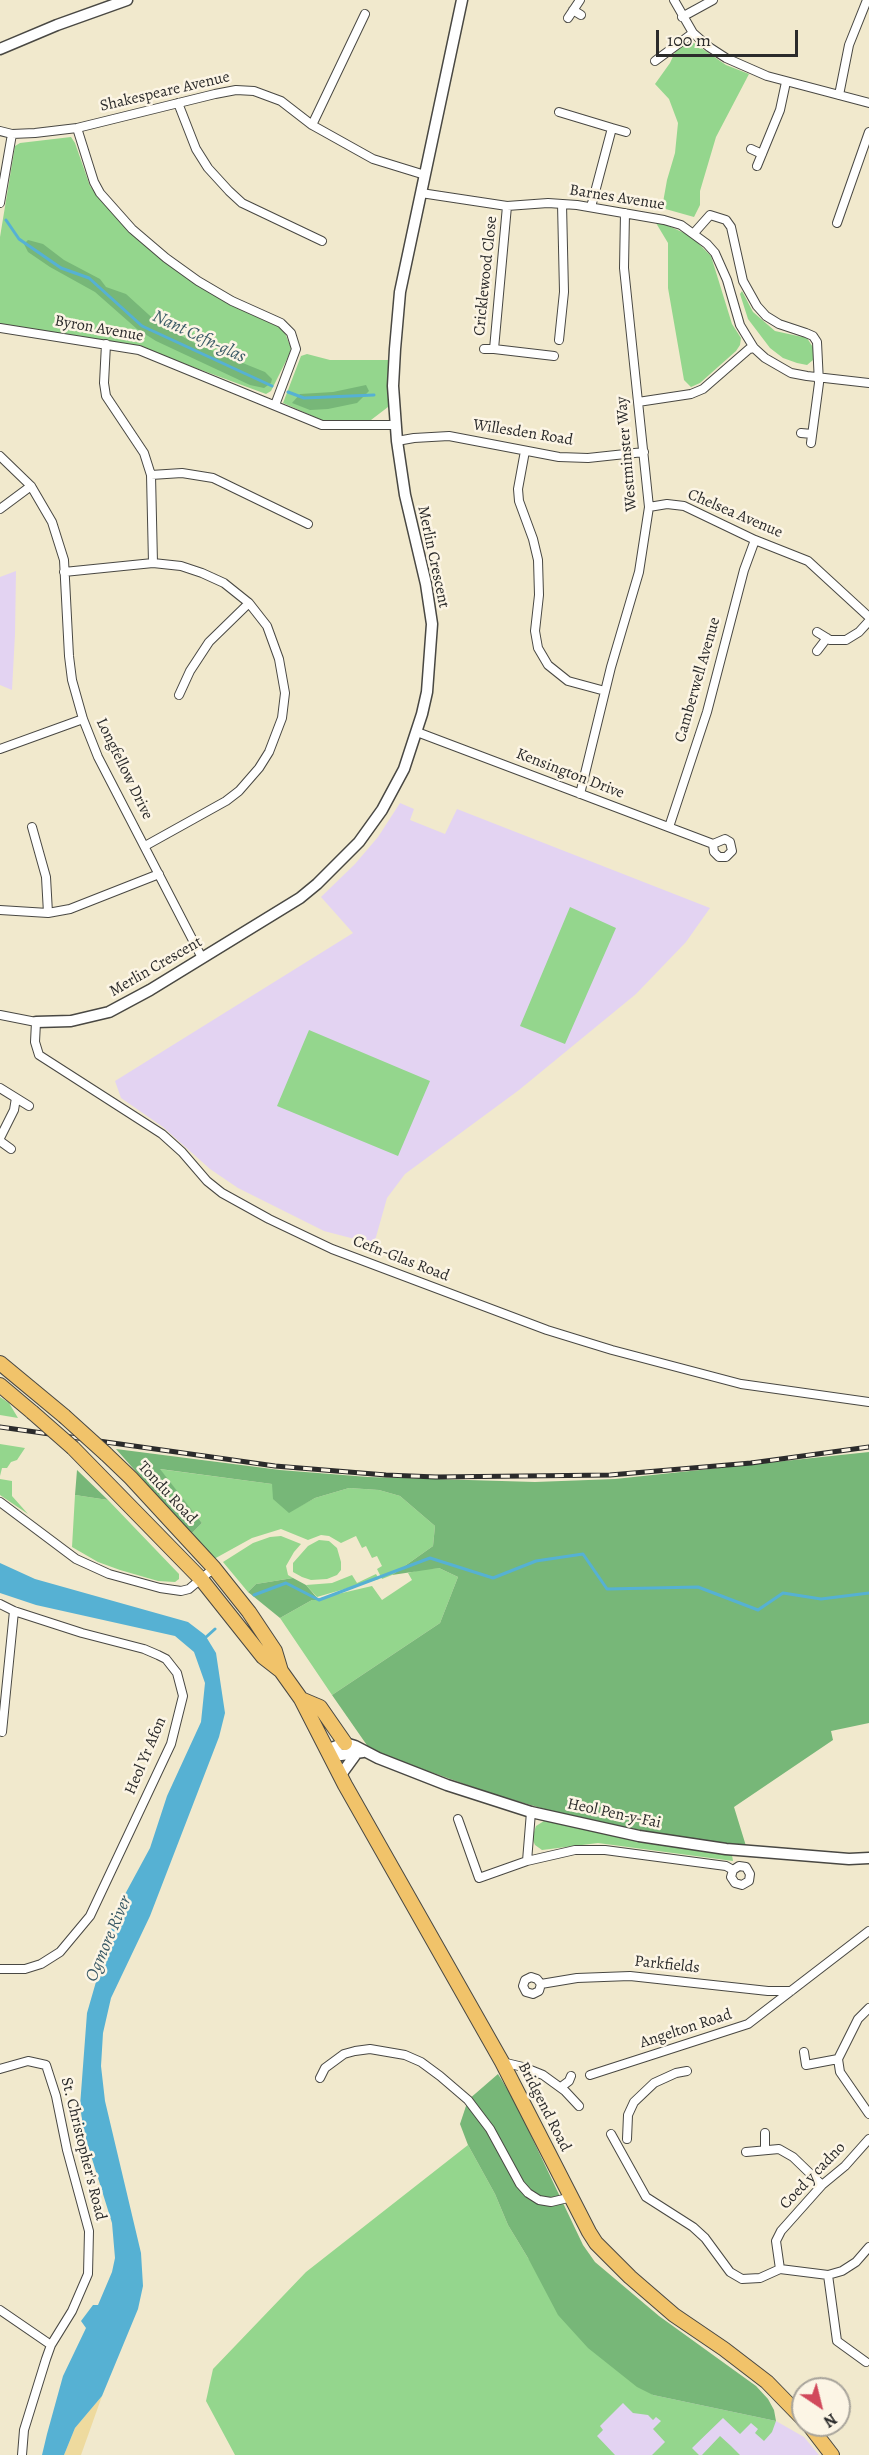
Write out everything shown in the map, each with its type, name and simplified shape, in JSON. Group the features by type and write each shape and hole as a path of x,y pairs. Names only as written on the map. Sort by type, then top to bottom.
{"main road":[{"name":"Tondu Road","path":"0,1363 64,1416 131,1478 214,1568 249,1612 275,1651 281,1671"},
{"name":"Tondu Road","path":"0,1385 73,1448 201,1579 263,1657 281,1671 301,1700 326,1750"},
{"path":"301,1700 320,1707 345,1743"},
{"name":"Bridgend Road","path":"326,1750 502,2062 596,2243 630,2277 674,2315 767,2382 791,2407"},
{"path":"818,2437 832,2455"}],"street":[{"path":"0,49 57,25 127,0"},
{"name":"Merlin Crescent","path":"36,1022 71,1021 109,1012 140,996 300,898 342,860 370,828 404,769 417,732 427,692 432,624 426,584 405,495 397,441 393,386 400,292 462,0"},
{"path":"574,14 580,0"},
{"path":"674,0 693,33 726,58 746,68 786,82 869,103"},
{"path":"682,17 713,0"},
{"path":"838,94 849,45 867,0"},
{"path":"312,125 365,14"},
{"path":"655,61 693,33"},
{"path":"758,165 780,110 786,82"},
{"name":"Shakespeare Avenue","path":"0,131 12,134 77,128 236,90 254,91 281,101 312,125 373,159 424,175"},
{"path":"178,103 196,149 208,168 229,191 242,202 322,241"},
{"path":"559,112 626,132"},
{"path":"77,128 100,194 132,229 198,281 232,301 281,323 291,333 296,349 275,405"},
{"path":"591,207 612,128"},
{"path":"837,223 869,132"},
{"path":"0,202 12,134"},
{"path":"751,149 762,154"},
{"name":"Barnes Avenue","path":"421,193 507,206 548,203 591,207 664,220 694,233 707,244 723,267 740,325 754,348 777,366 791,373 869,383"},
{"path":"559,340 564,292 562,204"},
{"name":"Cricklewood Close","path":"494,349 507,206"},
{"name":"Westminster Way","path":"580,794 605,691 639,572 649,507 624,268 625,213"},
{"path":"694,233 710,215 726,220 731,227 743,281 757,306 766,316 779,324 813,336 817,342 819,383 812,438 801,433"},
{"name":"Byron Avenue","path":"0,328 140,350 322,424 396,425"},
{"path":"106,344 104,375 106,396 144,453 151,476 153,563"},
{"path":"638,402 691,394 703,389 749,349 754,348"},
{"name":"Cricklewood Close","path":"484,349 554,356"},
{"name":"Willesden Road","path":"397,441 449,436 559,457 588,458 644,452"},
{"path":"525,451 518,489 519,501 533,538 538,560 539,595 535,631 538,648 548,665 568,681 605,691"},
{"name":"Longfellow Drive","path":"0,456 31,486 52,522 64,560 69,656 72,680 83,719 98,757 202,958"},
{"path":"151,476 182,473 213,478 308,524"},
{"path":"0,509 31,486"},
{"name":"Chelsea Avenue","path":"649,507 667,504 684,506 755,540 808,561 869,619"},
{"name":"Camberwell Avenue","path":"669,827 707,711 744,570 755,540"},
{"path":"64,572 153,563 181,566 209,576 237,591 267,626 285,680 282,718 269,752 248,782 226,801 145,846"},
{"path":"179,694 190,671 209,642 249,603"},
{"path":"817,632 830,640 846,640 859,632 869,619"},
{"path":"817,651 826,638"},
{"path":"0,749 83,719"},
{"name":"Kensington Drive","path":"417,732 713,844"},
{"path":"32,826 46,877 48,913"},
{"path":"0,910 48,913 70,909 106,897 159,874"},
{"path":"0,1015 36,1022"},
{"name":"Cefn-Glas Road","path":"36,1022 36,1049 39,1055 162,1134 182,1152 198,1172 222,1193 269,1219 332,1249 547,1330 612,1350 741,1384 869,1402"},
{"path":"0,1088 29,1106"},
{"path":"11,1149 0,1140 14,1110 16,1098"},
{"path":"0,1502 76,1559 96,1569 140,1583 175,1591 186,1590 214,1568"},
{"name":"Heol Yr Afon","path":"0,1604 14,1611 158,1654 166,1659 177,1673 183,1689 182,1708 171,1744 90,1916 60,1952 41,1964 25,1969 0,1968"},
{"path":"2,1732 14,1611"},
{"path":"326,1750 345,1743"},
{"name":"Heol Pen-y-Fai","path":"345,1743 355,1746 360,1753"},
{"name":"Heol Pen-y-Fai","path":"326,1750 341,1755 360,1753 447,1785 531,1812 639,1836 726,1849 849,1859 869,1858"},
{"path":"340,1776 360,1753"},
{"path":"527,1861 531,1812"},
{"path":"458,1819 479,1878 527,1861 575,1850 604,1850 694,1861 726,1866 733,1870"},
{"name":"Angelton Road","path":"590,2075 748,2024 869,1931"},
{"name":"Parkfields","path":"540,1984 577,1978 630,1976 768,1991 791,1991"},
{"path":"869,2008 858,2019 838,2059 840,2072 869,2114"},
{"path":"320,2078 326,2068 335,2061 355,2051 370,2049 405,2055 421,2062 468,2100 490,2129 520,2184 528,2193 539,2200 551,2202 572,2197"},
{"path":"804,2052 806,2065"},
{"path":"797,2067 838,2059"},
{"name":"St. Christopher's Road","path":"0,2069 28,2061 46,2065 56,2096 67,2150 89,2231 88,2274 72,2312 51,2345 24,2430 22,2455"},
{"path":"502,2062 533,2070 561,2087 579,2106"},
{"path":"617,2144 629,2138 628,2115 634,2102 654,2083 676,2073 687,2071"},
{"path":"561,2087 571,2076"},
{"path":"765,2133 765,2149"},
{"path":"611,2134 646,2197 693,2227 705,2238 730,2272 742,2279 760,2278 780,2269 796,2269 828,2275 842,2271 856,2262 869,2247"},
{"name":"Coed y cadno","path":"780,2269 776,2241 781,2231 822,2185 845,2166 869,2139"},
{"path":"746,2152 779,2149 793,2157 822,2185"},
{"path":"828,2275 837,2341 866,2362"},
{"path":"0,2310 51,2345"}],"shaded area":[{"path":"16,571 12,690 0,685 0,577"},
{"path":"400,803 414,809 410,820 445,834 457,809 710,908 686,942 636,994 519,1090 405,1174 387,1198 374,1244 324,1231 238,1188 210,1169 163,1127 121,1098 115,1081 353,933 321,897 355,864 378,837"},
{"path":"653,2395 776,2421 791,2430 791,2437 804,2437 819,2455 422,2455"}],"green space":[{"path":"694,43 726,65 749,74 716,137 700,191 700,205 694,217 662,208 675,153 678,123 669,99 655,84 676,50"},
{"path":"71,137 90,186 101,200 221,299 279,327 285,333 291,348 271,391 266,394 166,357 0,325 0,237 15,146 20,143"},
{"path":"656,223 662,223 691,236 711,256 732,324 741,338 736,351 700,383 691,387 684,380 668,288 668,243"},
{"path":"28,240 43,244 64,260 100,279 106,287 126,294 159,324 198,345 265,372 272,379 271,383 264,388 250,385 156,341 137,329 95,292 28,252 24,244"},
{"path":"742,291 753,312 775,331 807,338 814,349 813,360 807,365 797,363 783,358 770,348 748,319 740,294"},
{"path":"307,354 330,360 388,360 388,407 371,420 326,422 283,403 301,356"},
{"path":"366,385 369,391 357,403 310,410 292,403 300,394 333,392"},
{"path":"570,907 616,928 565,1044 520,1026"},
{"path":"309,1030 430,1081 398,1156 277,1106"},
{"path":"0,1397 9,1403 18,1418 0,1415"},
{"path":"0,1444 25,1448 17,1460 11,1462 7,1468 2,1468 0,1476"},
{"path":"116,1449 280,1470 368,1477 535,1482 615,1479 869,1452 869,1723 831,1731 833,1740 734,1807 746,1846 656,1833 568,1816 490,1793 371,1751 332,1695 440,1623 458,1577 439,1568 392,1575 433,1546 435,1526 400,1496 379,1490 349,1488 315,1498 289,1513 273,1499 272,1484 160,1469 202,1523 191,1534"},
{"path":"159,1469 272,1484 289,1512 315,1498 349,1488 379,1490 400,1496 435,1526 433,1546 392,1575 382,1579 377,1569 382,1566 377,1556 372,1558 366,1546 362,1548 356,1536 341,1543 329,1536 321,1535 308,1540 281,1529 252,1538 214,1559 191,1534 202,1523"},
{"path":"77,1470 108,1500 75,1495"},
{"path":"0,1479 12,1481 12,1496 28,1514 0,1495"},
{"path":"75,1495 108,1500 179,1574 179,1579 175,1582 158,1581 120,1570 98,1562 72,1547"},
{"path":"281,1536 301,1544 286,1566 288,1575 293,1578 256,1584 248,1592 223,1562 253,1543"},
{"path":"319,1540 329,1541 337,1548 341,1570 337,1575 327,1579 311,1580 293,1572 293,1563 308,1546"},
{"path":"439,1568 458,1577 440,1623 332,1695 280,1618 312,1600 372,1586 382,1600 412,1580 408,1573"},
{"path":"376,1574 379,1579 317,1597 306,1585 332,1583 352,1575 357,1583"},
{"path":"293,1578 306,1585 319,1600 312,1600 280,1618 248,1592 256,1584"},
{"path":"544,1821 732,1855 733,1861 598,1843 542,1850 535,1845 532,1838 536,1826"},
{"path":"498,2074 514,2100 583,2245 595,2262 659,2316 756,2386 768,2399 774,2410 776,2421 653,2395 637,2387 588,2348 558,2315 508,2225 460,2124 468,2100"},
{"path":"468,2145 495,2194 508,2225 528,2258 653,2395 776,2421 772,2432 764,2441 755,2433 758,2429 751,2423 740,2434 723,2418 692,2448 699,2455 652,2455 665,2442 653,2429 661,2421 656,2417 653,2420 648,2415 633,2413 623,2403 600,2426 603,2430 597,2436 615,2455 235,2455 206,2401 213,2369 306,2272"},
{"path":"720,2436 731,2446 740,2455 702,2455"}],"sand":[{"path":"102,2396 81,2455 64,2455 75,2428"}],"water":[{"name":"Ogmore River","path":"0,1563 35,1579 188,1622 205,1635 216,1653 225,1713 219,1737 150,1916 111,1998 103,2033 101,2066 105,2101 141,2253 143,2286 138,2309 102,2396 75,2428 64,2455 42,2455 63,2376 86,2328 81,2321 93,2305 98,2305 112,2272 115,2258 112,2223 84,2133 80,2106 87,2013 117,1909 150,1848 167,1796 201,1722 205,1683 194,1652 175,1636 36,1605 0,1593"}],"waterway":[{"name":"Nant Cefn-glas","path":"6,220 19,239 61,268 89,278 142,326 272,386"},
{"name":"Nant Cefn-glas","path":"288,392 304,398 374,395"},
{"path":"254,1595 286,1583 319,1600 430,1558 493,1578 536,1561 583,1554 607,1589 698,1587 758,1610 783,1593 821,1599 869,1593"},
{"path":"205,1638 215,1629"}],"railway":[{"path":"0,1427 275,1466 436,1477 610,1475 751,1463 869,1447"}]}
